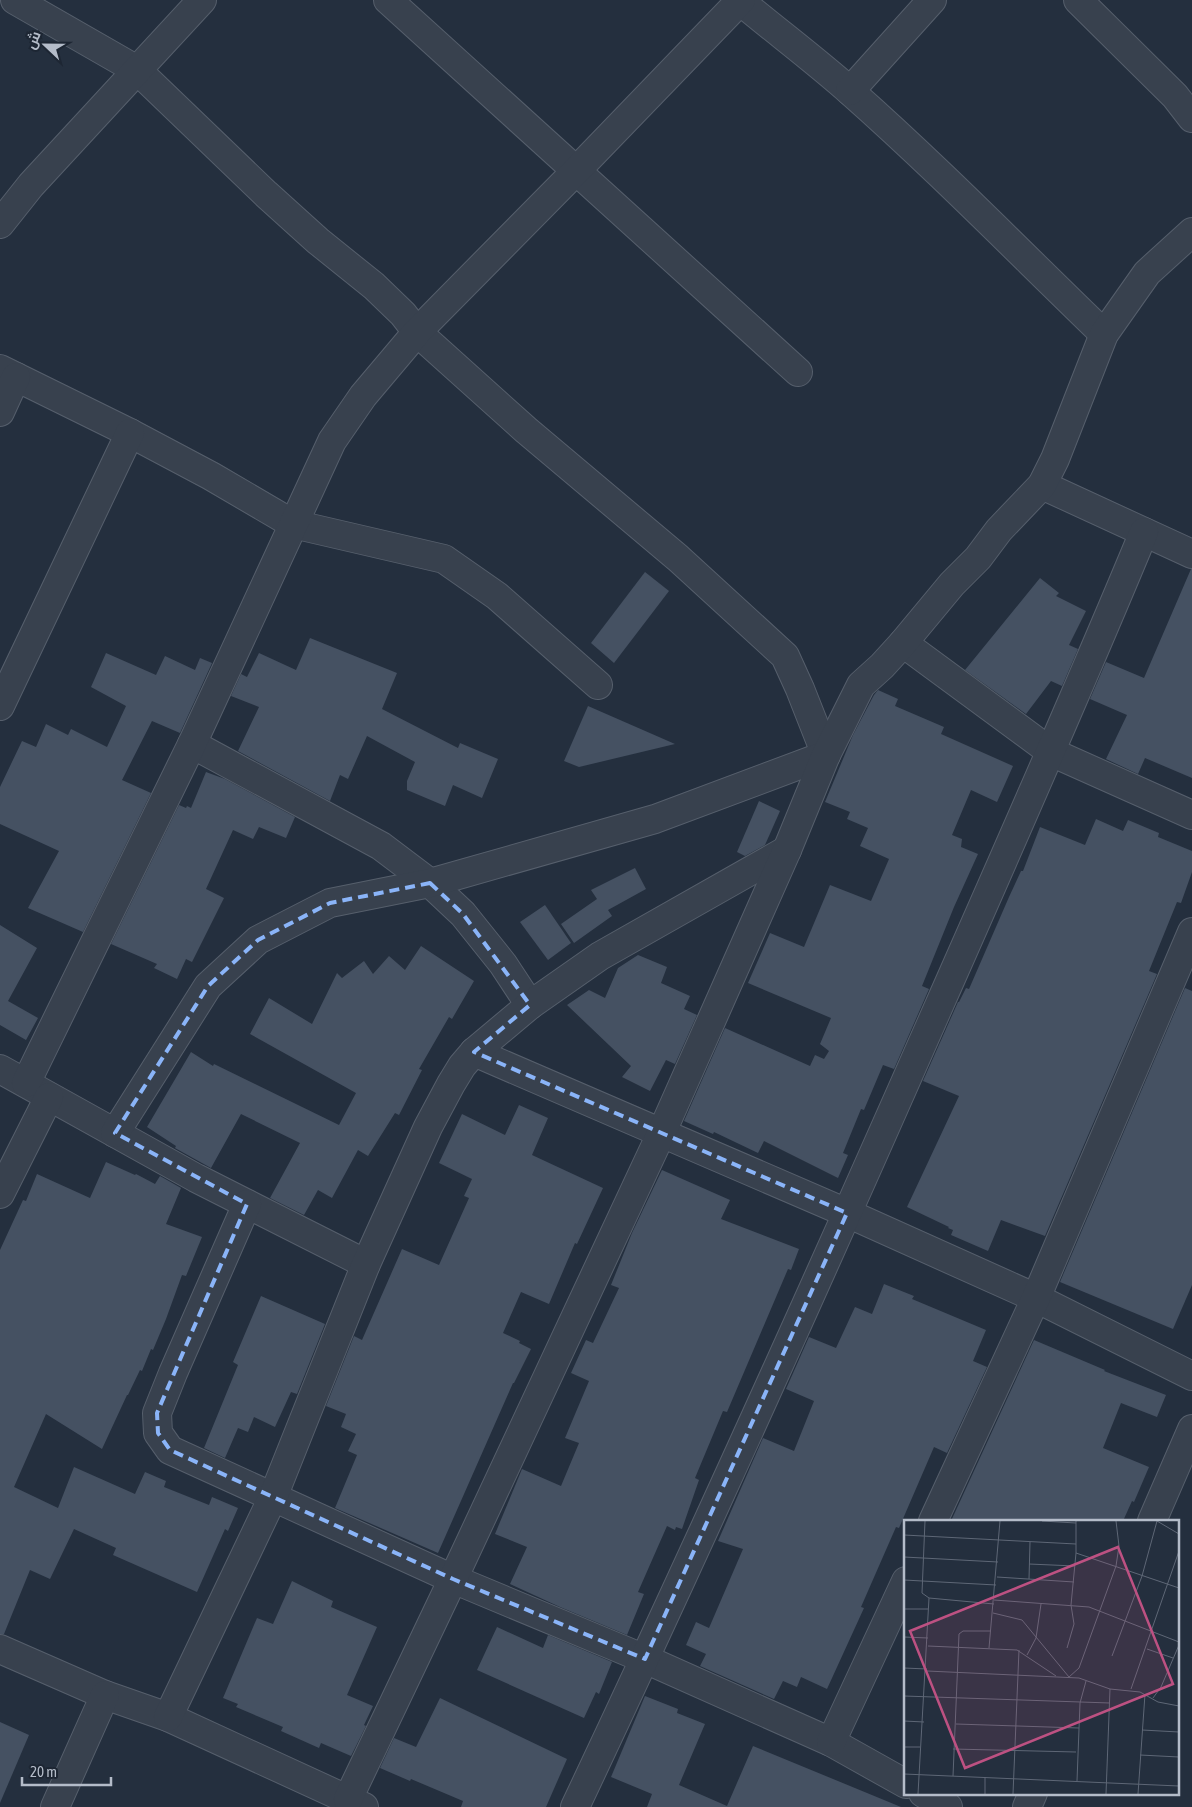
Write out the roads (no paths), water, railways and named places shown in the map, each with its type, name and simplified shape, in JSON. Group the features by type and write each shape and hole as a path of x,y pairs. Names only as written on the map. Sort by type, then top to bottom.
{"street":[{"path":"14,0 137,70 266,194 374,286 403,314 417,332 526,430 678,558 786,656 826,755"},
{"path":"0,224 31,185 202,0"},
{"path":"388,0 798,372"},
{"path":"0,1194 37,1090 192,744 332,441 363,396 417,332 576,171 740,0 850,91 985,216 1017,250 1104,334"},
{"path":"850,91 932,0"},
{"path":"1078,0 1175,96 1192,118"},
{"path":"0,1650 105,1695 168,1717 345,1802 453,1579 661,1134 787,850 826,755 861,685 903,643 952,584 978,558 1000,530 1042,485 1055,459 1104,334 1147,273 1190,238"},
{"path":"0,412 8,374 130,433 293,524 444,559 498,596 598,686"},
{"path":"0,706 130,433"},
{"path":"1042,485 1192,554"},
{"path":"575,1807 645,1660 847,1213 1051,752 1144,532"},
{"path":"903,643 1051,752 1192,815"},
{"path":"192,744 381,846 430,883 463,914 502,964 530,1005"},
{"path":"115,1133 208,986 258,940 330,903 430,883 655,819 826,755"},
{"path":"168,1717 274,1496 366,1264 451,1084 474,1052 530,1005 600,956 787,850"},
{"path":"933,1520 1036,1298 1192,932"},
{"path":"474,1052 847,1213 1036,1298 1192,1376"},
{"path":"0,1069 196,1178 366,1264"},
{"path":"247,1204 157,1413 158,1433 170,1450 453,1579 645,1660 831,1742 904,1783"},
{"path":"1152,1520 1192,1429"},
{"path":"831,1742 904,1585"},
{"path":"55,1807 105,1695"},
{"path":"925,1794 948,1807"},
{"path":"1028,1807 1034,1794"}]}
